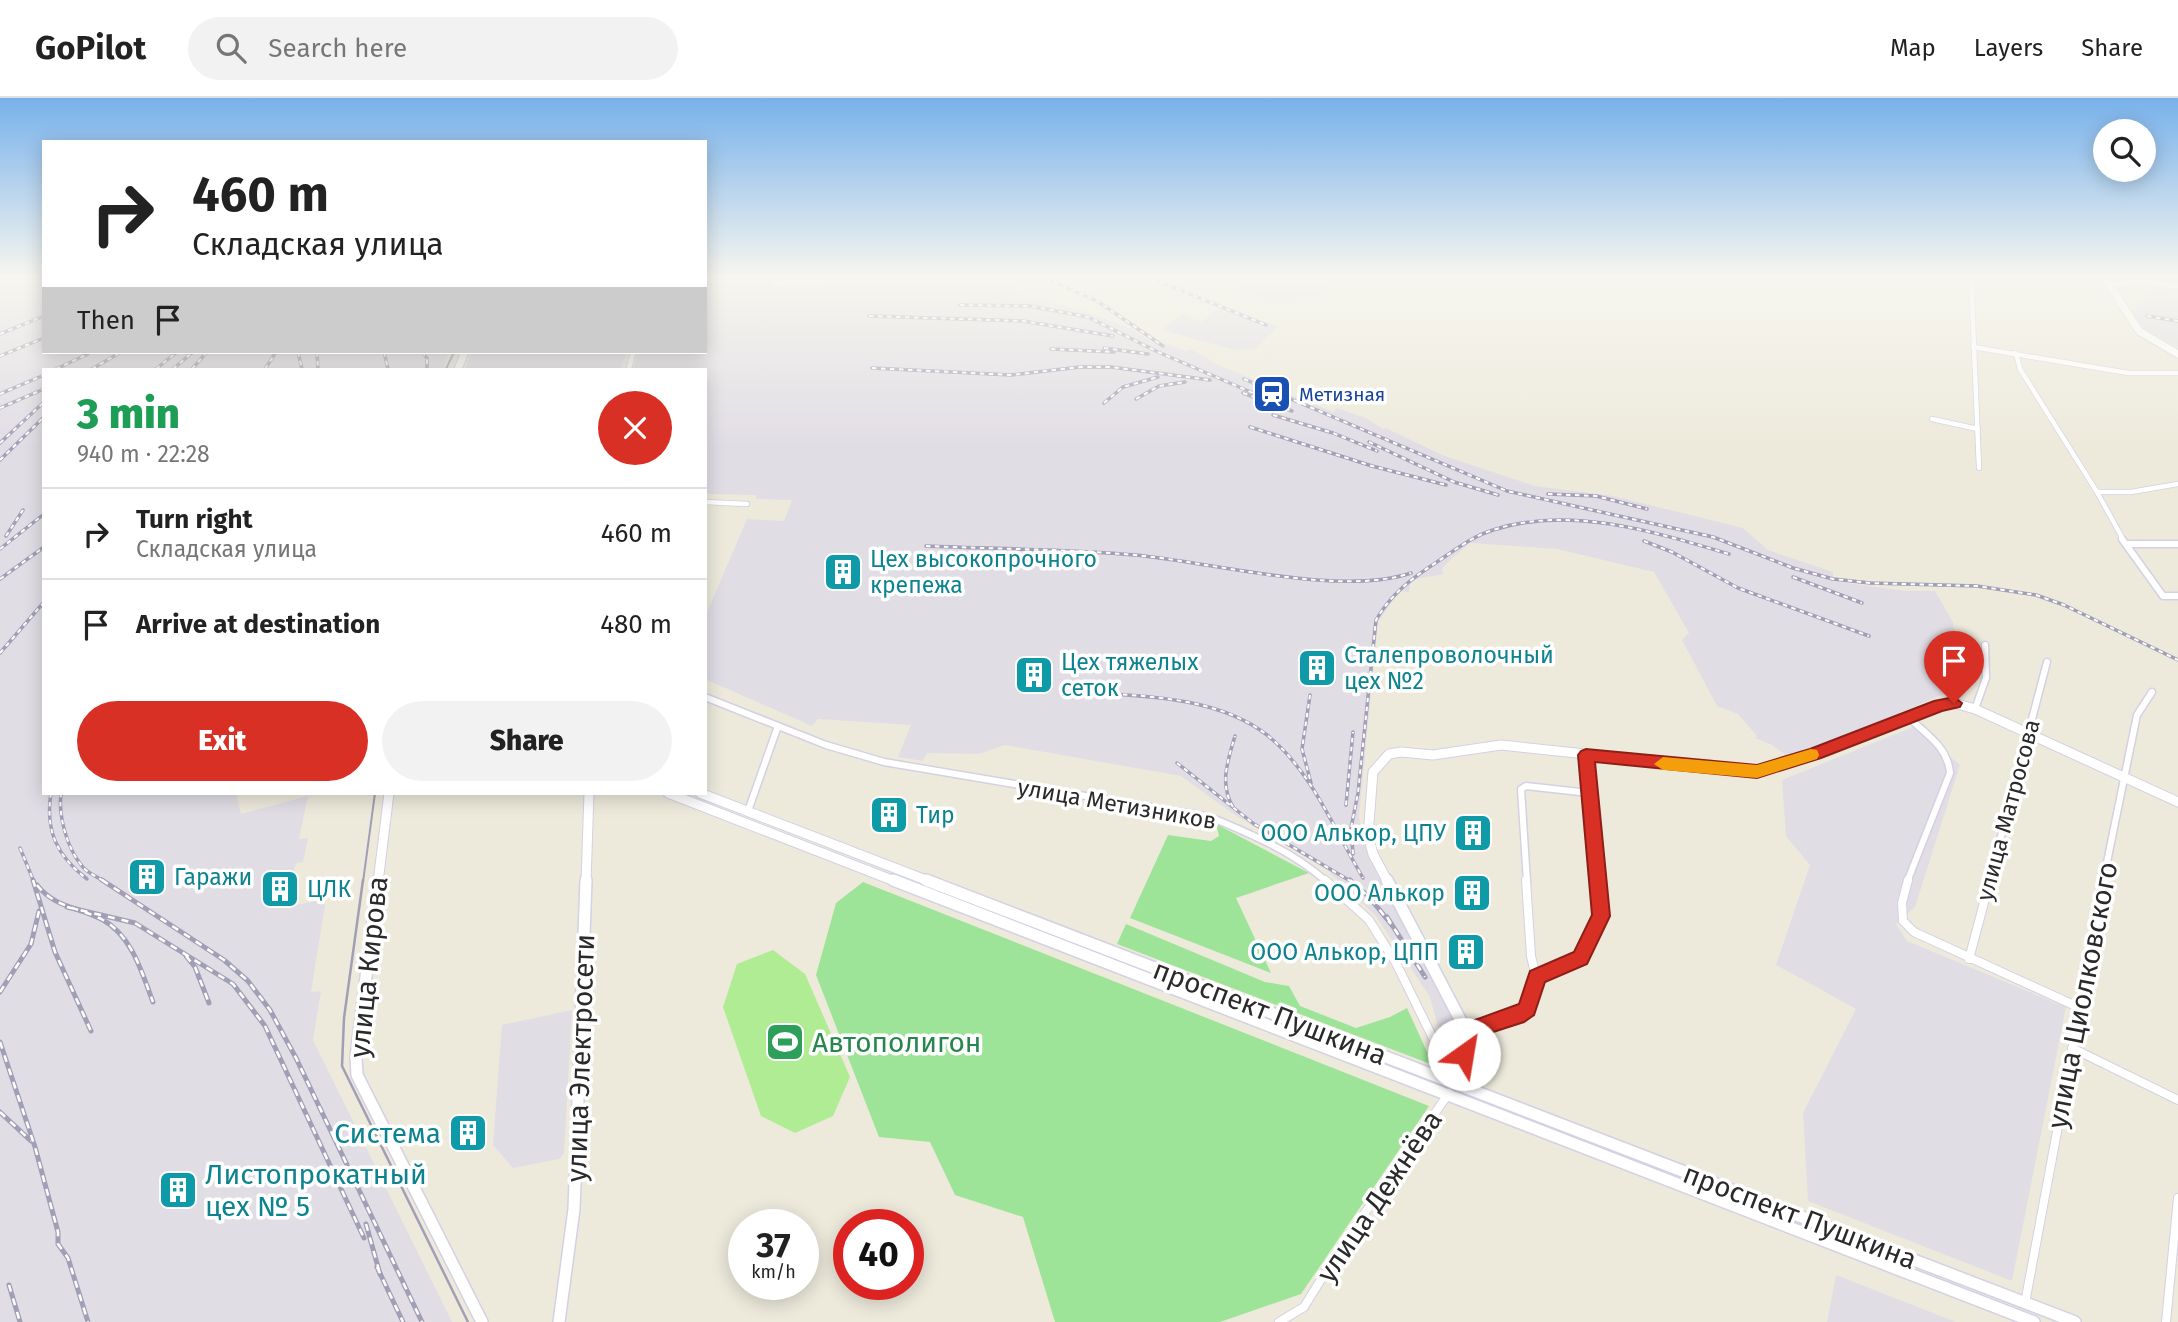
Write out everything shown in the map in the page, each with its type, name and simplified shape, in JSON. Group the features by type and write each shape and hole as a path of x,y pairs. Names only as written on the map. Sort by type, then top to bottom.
{"main road":[{"path":"2138,332 2150,342 2178,354"},
{"path":"1454,1082 1464,1054 1466,1038 1463,1025 1373,854 1368,835 1373,772 1389,754 1401,752 1433,755 1501,745 1757,772 1815,754 1908,717 1954,703 1975,709 2178,802"},
{"name":"улица Кирова","path":"389,795 356,1057 357,1074 482,1322"},
{"name":"улица Электросети","path":"559,1322 574,1209 589,795"},
{"name":"проспект Пушкина","path":"673,795 2034,1322"},
{"name":"проспект Пушкина","path":"705,795 2075,1322"},
{"path":"871,873 879,861"}],"street":[{"path":"1973,332 1979,468"},
{"path":"1973,347 2128,373 2178,373"},
{"path":"2016,353 2020,369 2097,492 2112,524 2163,596 2178,596"},
{"path":"1932,419 1978,429"},
{"path":"2097,492 2175,486 2178,493"},
{"path":"707,502 747,503"},
{"path":"2128,544 2177,544"},
{"path":"1975,709 1985,690 1988,674 1985,645"},
{"name":"улица Матросова","path":"1969,959 2047,662"},
{"name":"улица Циолковского","path":"2025,1303 2078,1007 2123,777 2137,715 2152,691"},
{"name":"улица Метизников","path":"707,698 826,745 884,762 1210,817 1250,833 1310,866 1369,920 1391,954 1454,1082"},
{"path":"1908,717 1945,754 1951,767 1950,778 1927,827 1901,901 1903,921 1914,932 2078,1007"},
{"path":"748,811 778,726"},
{"path":"1536,977 1580,958 1601,916 1586,755"},
{"path":"1466,1038 1490,1023 1517,1016 1527,1009 1536,977 1531,956 1521,789 1526,786 1589,793"},
{"path":"2071,1048 2178,1100"},
{"name":"улица Дежнёва","path":"1279,1322 1304,1307 1343,1244 1448,1095 1454,1082"},
{"path":"2166,1322 2178,1198"}],"shaded area":[{"path":"0,332 42,332 42,354 448,354 443,368 42,368 42,795 236,795 241,814 308,796 299,839 308,838 303,862 296,863 286,907 326,899 311,992 321,991 313,1040 452,1322 0,1322"},
{"path":"707,332 1136,332 1161,347 1166,344 1186,351 1191,349 1218,365 1333,412 1337,408 1366,418 1383,429 1386,428 1442,455 1535,486 1613,496 1743,528 1768,550 1833,572 1833,581 1906,591 1935,591 1953,622 1958,664 1944,694 1866,728 1787,756 1772,745 1755,738 1757,736 1738,714 1717,706 1682,640 1689,633 1654,572 1557,549 1470,543 1442,569 1443,574 1417,579 1410,584 1409,592 1399,591 1378,622 1359,817 1363,841 1373,865 1454,1022 1455,1041 1442,1041 1430,997 1376,916 1327,870 1232,813 1181,776 1005,745 979,754 927,753 923,761 898,757 911,725 818,719 812,726 707,680 707,612 747,519 784,521 792,500 756,499 756,495 707,494 707,368 633,368 637,354 707,354"},
{"path":"1170,332 1273,332 1255,349 1234,350"},
{"path":"2149,332 2178,332 2178,347"},
{"path":"471,354 626,354 620,368 465,368"},
{"path":"1913,727 1960,765 1915,907 1896,924 1907,941 2066,1007 2012,1281 1808,1201 1803,1113 1856,1009 1776,965 1810,865 1786,836 1782,780"},
{"path":"572,1010 564,1153 559,1159 513,1168 493,1145 502,1025"},
{"path":"1836,1275 1956,1322 1827,1322"}],"green space":[{"path":"1216,824 1309,873 1236,898 1271,973 1130,918 1168,835 1211,841 1219,836"},
{"path":"863,882 1429,1106 1301,1294 1220,1322 1055,1322 1023,1217 955,1195 930,1142 879,1137 816,975 836,903"},
{"path":"1126,924 1265,982 1289,986 1300,1006 1356,1028 1390,1017 1407,1008 1433,1065 1117,944"},
{"name":"Автополигон","path":"773,950 805,974 850,1077 833,1116 795,1133 761,1116 723,1007 737,964"}],"tram line":[{"path":"446,368 453,354"},
{"path":"363,882 375,795"},
{"path":"363,880 344,1018 342,1066 468,1322"}],"railway":[{"path":"0,334 5,332"},
{"path":"1090,332 1113,336"},
{"path":"1118,332 1253,393"},
{"path":"1143,332 1163,346"},
{"path":"0,356 42,339"},
{"path":"1104,348 1148,354"},
{"path":"1051,349 1114,352"},
{"path":"58,368 88,354"},
{"path":"94,368 118,354"},
{"path":"157,368 175,354"},
{"path":"174,368 191,354"},
{"path":"193,368 205,354"},
{"path":"266,368 275,354"},
{"path":"298,354 302,368"},
{"path":"317,354 318,368"},
{"path":"384,354 388,368"},
{"path":"424,354 427,358 427,368"},
{"path":"872,368 1011,375 1080,367 1111,367 1210,380"},
{"path":"0,394 42,376"},
{"path":"1104,403 1123,387 1158,377"},
{"path":"1244,379 1507,491 1713,537 1793,568 1833,579 1870,583 1977,586 2036,595 2064,605 2178,660"},
{"path":"1136,399 1159,386 1185,382"},
{"path":"0,408 42,390"},
{"path":"1243,393 1292,411"},
{"path":"0,443 42,404"},
{"path":"1273,415 1333,433 1377,451"},
{"path":"0,460 42,419"},
{"path":"1250,427 1372,466 1446,485"},
{"path":"1369,442 1454,482 1498,495"},
{"path":"1548,494 1596,496 1647,509"},
{"path":"6,536 23,510"},
{"path":"0,549 42,516"},
{"path":"1353,854 1351,828 1358,793 1376,620 1395,594 1411,581 1464,544 1486,533 1522,523 1552,520 1612,524 1672,537 1729,554"},
{"path":"1644,541 1672,552 1738,588 1869,636"},
{"path":"926,546 1135,555 1313,580 1382,579 1411,573"},
{"path":"0,579 42,548"},
{"path":"1793,577 1862,603"},
{"path":"0,653 42,604"},
{"path":"1096,693 1163,698 1207,707 1249,723 1267,735 1283,749 1309,783 1363,878"},
{"path":"1310,695 1302,749 1311,783"},
{"path":"1346,805 1353,732"},
{"path":"1233,807 1226,790 1226,781 1235,736"},
{"path":"1177,763 1254,824 1352,882"},
{"path":"51,795 50,819 56,842 68,861 87,879"},
{"path":"61,795 62,821 72,850 84,868 105,882"},
{"path":"20,848 34,882"},
{"path":"33,880 55,952 91,1031"},
{"path":"102,880 224,960 248,981 270,1010 296,1058 422,1322"},
{"path":"1350,880 1370,898 1391,924"},
{"path":"37,885 59,903 75,909"},
{"path":"67,907 75,909"},
{"path":"75,909 135,923 233,984 265,1026 364,1238"},
{"path":"75,909 103,920 122,935 135,956 153,1002"},
{"path":"0,992 31,944 39,911"},
{"path":"1387,917 1425,977"},
{"path":"186,956 195,967 209,1003"},
{"path":"0,1042 35,1147 58,1232 58,1244 68,1258 88,1322"},
{"path":"0,1112 31,1141"},
{"path":"366,1224 380,1272"},
{"path":"377,1267 380,1272"},
{"path":"380,1272 403,1322"},
{"path":"9,1285 20,1322"}],"slow traffic":[{"path":"1663,764 1757,772 1811,755"}],"place":[{"name":"Метизная","path":"1272,394"},
{"name":"Цех высокопрочного крепежа","path":"843,572"},
{"name":"Сталепроволочный цех №2","path":"1317,668"},
{"name":"Цех тяжелых сеток","path":"1034,675"},
{"name":"Тир","path":"889,815"},
{"name":"ООО Алькор, ЦПУ","path":"1473,833"},
{"name":"Гаражи","path":"147,877"},
{"name":"ЦЛК","path":"280,889"},
{"name":"ООО Алькор","path":"1472,893"},
{"name":"ООО Алькор, ЦПП","path":"1466,952"},
{"name":"Автополигон","path":"785,1042"},
{"name":"Система","path":"468,1133"},
{"name":"Листопрокатный цех № 5","path":"178,1190"}],"route":[{"path":"1464,1054 1466,1038 1490,1023 1517,1016 1527,1009 1536,977 1580,958 1601,916 1586,755 1757,772 1815,754 1940,705 1954,703"}]}
